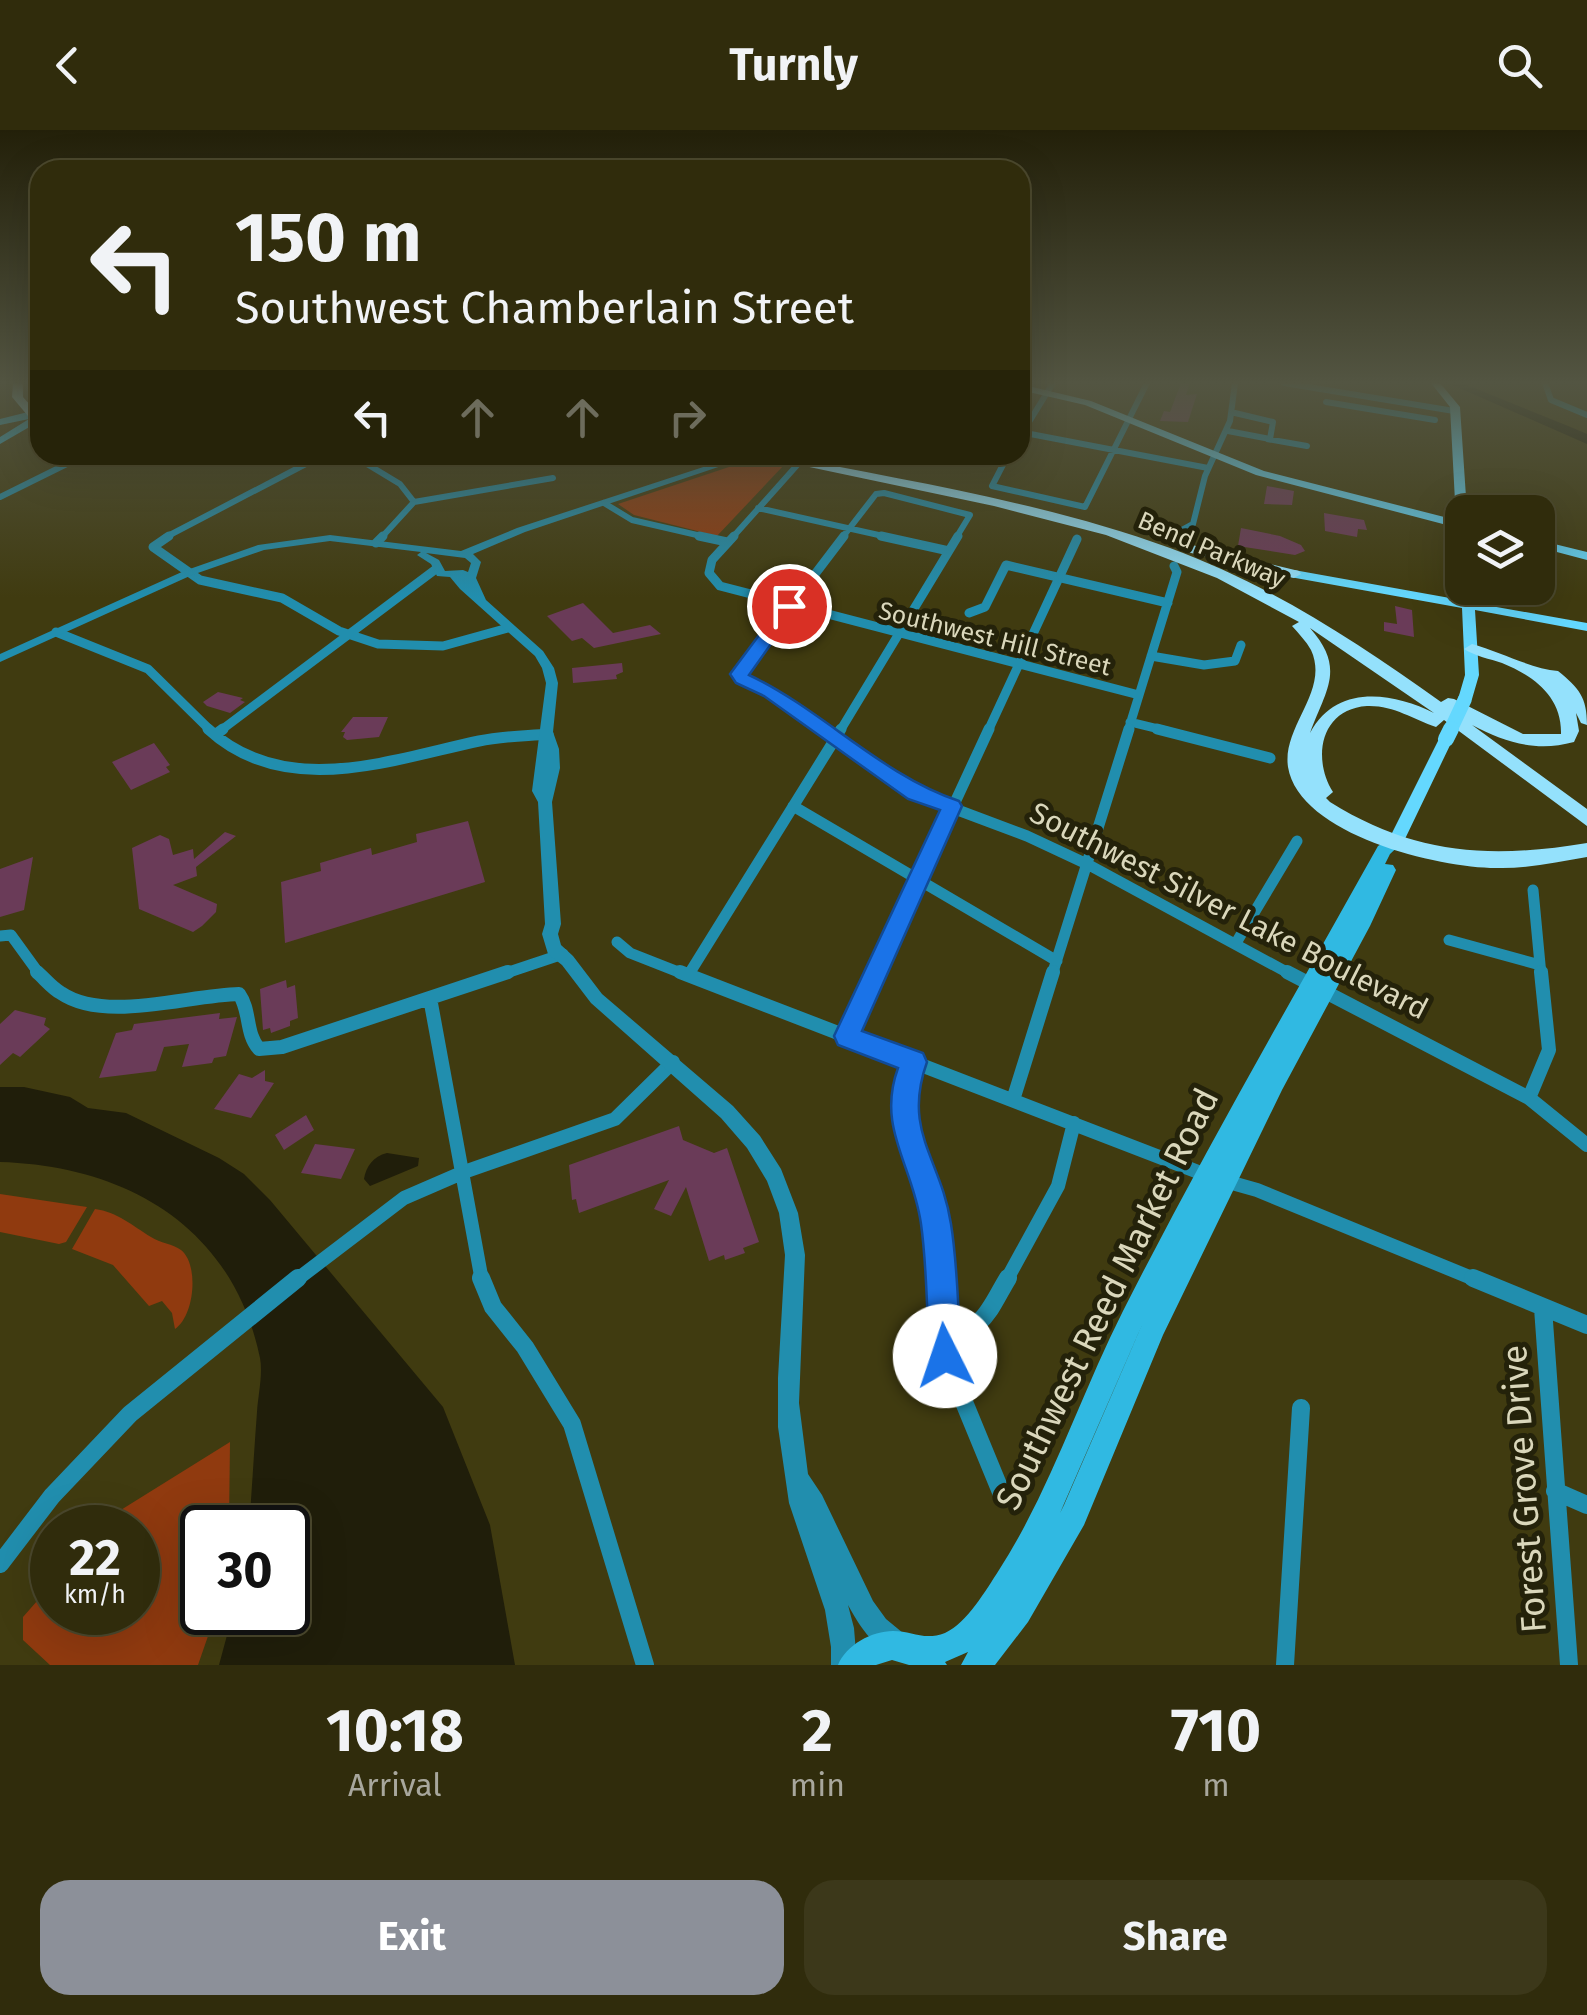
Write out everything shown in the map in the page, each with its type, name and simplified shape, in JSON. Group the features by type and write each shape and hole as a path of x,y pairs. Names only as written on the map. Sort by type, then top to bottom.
{"highway":[{"name":"Bend Parkway","path":"821,465 1094,529 1219,574 1324,630 1587,820"},
{"name":"Bend Parkway","path":"825,465 1066,514 1148,537 1218,564 1360,638 1587,805"},
{"path":"1148,537 1294,574"},
{"path":"1219,574 1298,624 1321,648 1324,678 1297,756 1298,776 1305,788 1344,820 1422,850 1495,862 1587,850"},
{"path":"1439,698 1514,737 1552,744 1568,738 1570,719 1556,690 1544,677 1471,643"},
{"path":"1471,643 1543,668 1573,692 1587,720"},
{"path":"1396,841 1374,823 1341,806 1315,780 1310,760 1314,741 1324,720 1340,706 1376,700 1426,715 1587,830"}],"main road":[{"path":"1213,455 1288,482 1445,522"},
{"path":"1457,455 1460,495"},
{"path":"1555,548 1587,556"},
{"path":"1294,574 1445,593"},
{"name":"Southwest Reed Market Road","path":"853,1665 866,1652 881,1645 916,1654 954,1646 976,1626 1019,1566 1062,1483 1121,1340 1394,855 1396,841 1446,739 1472,675 1468,605"},
{"path":"1475,605 1479,610 1587,627"},
{"name":"Southwest Reed Market Road","path":"976,1665 1018,1612 1074,1515 1215,1178"}],"street":[{"path":"1003,465 992,486 1085,507 1114,455"},
{"path":"1136,455 1208,468"},
{"path":"1182,530 1192,524 1208,468 1216,456"},
{"path":"0,497 65,465"},
{"path":"304,465 153,547 188,573 212,584 282,598 349,635 398,646 432,646 468,641 508,628"},
{"path":"369,465 400,484 414,502"},
{"path":"215,735 443,571 460,554 718,465"},
{"path":"604,503 629,519 727,542 790,465"},
{"path":"376,542 414,502 553,478"},
{"path":"689,974 970,515 876,494 789,606"},
{"path":"758,508 949,552"},
{"path":"443,571 474,567 507,537"},
{"path":"0,658 188,573 237,553 286,541 330,538 472,557 471,578 481,600 533,663 549,696 539,792 545,802 553,924 550,934 554,949 563,954 591,994 740,1121 760,1149 785,1200 795,1255 788,1424 803,1515 841,1629 844,1665"},
{"path":"847,1036 1078,540"},
{"name":"Southwest Hill Street","path":"727,542 709,568 714,581 730,591 1138,695"},
{"path":"414,551 481,600"},
{"path":"969,613 985,607 1006,565 1168,603"},
{"path":"1014,1100 1178,572 1174,566"},
{"name":"Southwest Silver Lake Boulevard","path":"789,606 739,674 915,794 1089,865 1154,903 1529,1098 1587,1146"},
{"path":"56,632 149,670 215,735 251,756 284,765 368,768 481,741 548,734"},
{"path":"1151,656 1220,665 1236,661 1240,645"},
{"path":"1130,722 1270,758"},
{"path":"792,806 1057,962"},
{"path":"1236,943 1298,841"},
{"path":"1529,1098 1549,1050 1533,890"},
{"path":"0,936 12,935 30,968 50,986 70,1000 94,1007 134,1008 239,994 245,999 252,1043 258,1049 282,1047 563,954"},
{"path":"1448,940 1540,965"},
{"path":"616,942 630,953 1215,1178 1257,1190 1587,1325"},
{"path":"430,998 481,1278 493,1306 525,1348 572,1424 645,1665"},
{"path":"0,1564 52,1496 120,1424 230,1330 364,1225 404,1198 464,1172 615,1119 673,1062"},
{"path":"914,1062 904,1090 903,1112 906,1132 928,1183 936,1226 945,1356 1000,1492"},
{"path":"943,1332 965,1333 980,1323 1058,1186 1074,1123"},
{"name":"Forest Grove Drive","path":"1543,1308 1569,1665"},
{"path":"1285,1665 1301,1408"},
{"path":"799,1480 821,1510 865,1615 916,1654"},
{"path":"1556,1491 1587,1505"}],"shaded area":[{"path":"735,465 784,465 717,536 634,515 618,504"},
{"path":"0,1087 24,1087 70,1097 88,1108 126,1113 244,1174 443,1407 490,1525 515,1665 219,1665 227,1635 310,1635 310,1505 251,1505 261,1371 246,1312 226,1273 199,1239 168,1212 131,1191 90,1176 47,1166 0,1162"},
{"path":"387,1153 419,1158 418,1166 370,1186 364,1179 368,1166"},
{"path":"0,1194 87,1207 66,1242 59,1244 0,1232"},
{"path":"95,1209 118,1216 178,1248 187,1257 192,1277 190,1302 175,1329 172,1313 162,1301 149,1306 113,1265 72,1249"},
{"path":"230,1442 229,1505 180,1505 180,1635 208,1635 198,1665 50,1665 23,1640 23,1617 30,1609 30,1635 160,1635 160,1505 129,1505"}],"building":[{"path":"1267,486 1294,491 1292,505 1264,504"},
{"path":"1324,513 1364,520 1367,530 1358,529 1357,537 1325,531"},
{"path":"1241,528 1280,536 1301,545 1305,551 1295,555 1238,546"},
{"path":"583,603 613,633 650,625 661,634 594,648 582,638 572,641 547,616"},
{"path":"1395,606 1412,610 1414,637 1384,631 1384,622 1397,624"},
{"path":"622,663 623,672 616,675 617,679 573,683 572,668"},
{"path":"218,692 243,698 240,700 245,702 230,713 203,702"},
{"path":"353,717 388,717 379,737 347,740 343,737 345,732 341,732"},
{"path":"154,743 170,765 166,767 170,772 131,790 112,762"},
{"path":"468,821 485,882 285,943 281,882 321,871 320,863 371,848 372,855 417,842 416,834"},
{"path":"225,832 236,836 196,867 197,876 173,885 217,904 216,912 202,926 193,932 139,909 132,848 160,835 169,839 173,855 193,849 194,859"},
{"path":"33,857 24,910 0,917 0,869"},
{"path":"286,980 287,988 295,985 298,1018 290,1021 290,1026 271,1033 270,1028 263,1030 260,989"},
{"path":"15,1010 46,1018 44,1025 50,1029 20,1057 13,1053 0,1065 0,1024"},
{"path":"220,1013 219,1019 237,1017 226,1056 214,1058 212,1063 182,1067 189,1044 164,1047 156,1071 99,1078 116,1033 132,1030 134,1024"},
{"path":"265,1070 265,1081 274,1083 251,1118 214,1109 239,1074 252,1078"},
{"path":"306,1115 314,1130 284,1150 275,1135"},
{"path":"679,1126 683,1140 714,1153 727,1148 759,1242 743,1248 745,1253 709,1261 686,1187 671,1216 654,1209 669,1180 579,1213 576,1199 572,1200 569,1165"},
{"path":"315,1144 355,1149 341,1179 301,1173"}],"route":[{"path":"789,606 739,674 742,678 770,692 915,794 952,806 847,1036 914,1062 904,1090 903,1112 906,1132 928,1183 936,1226 945,1356"}]}
